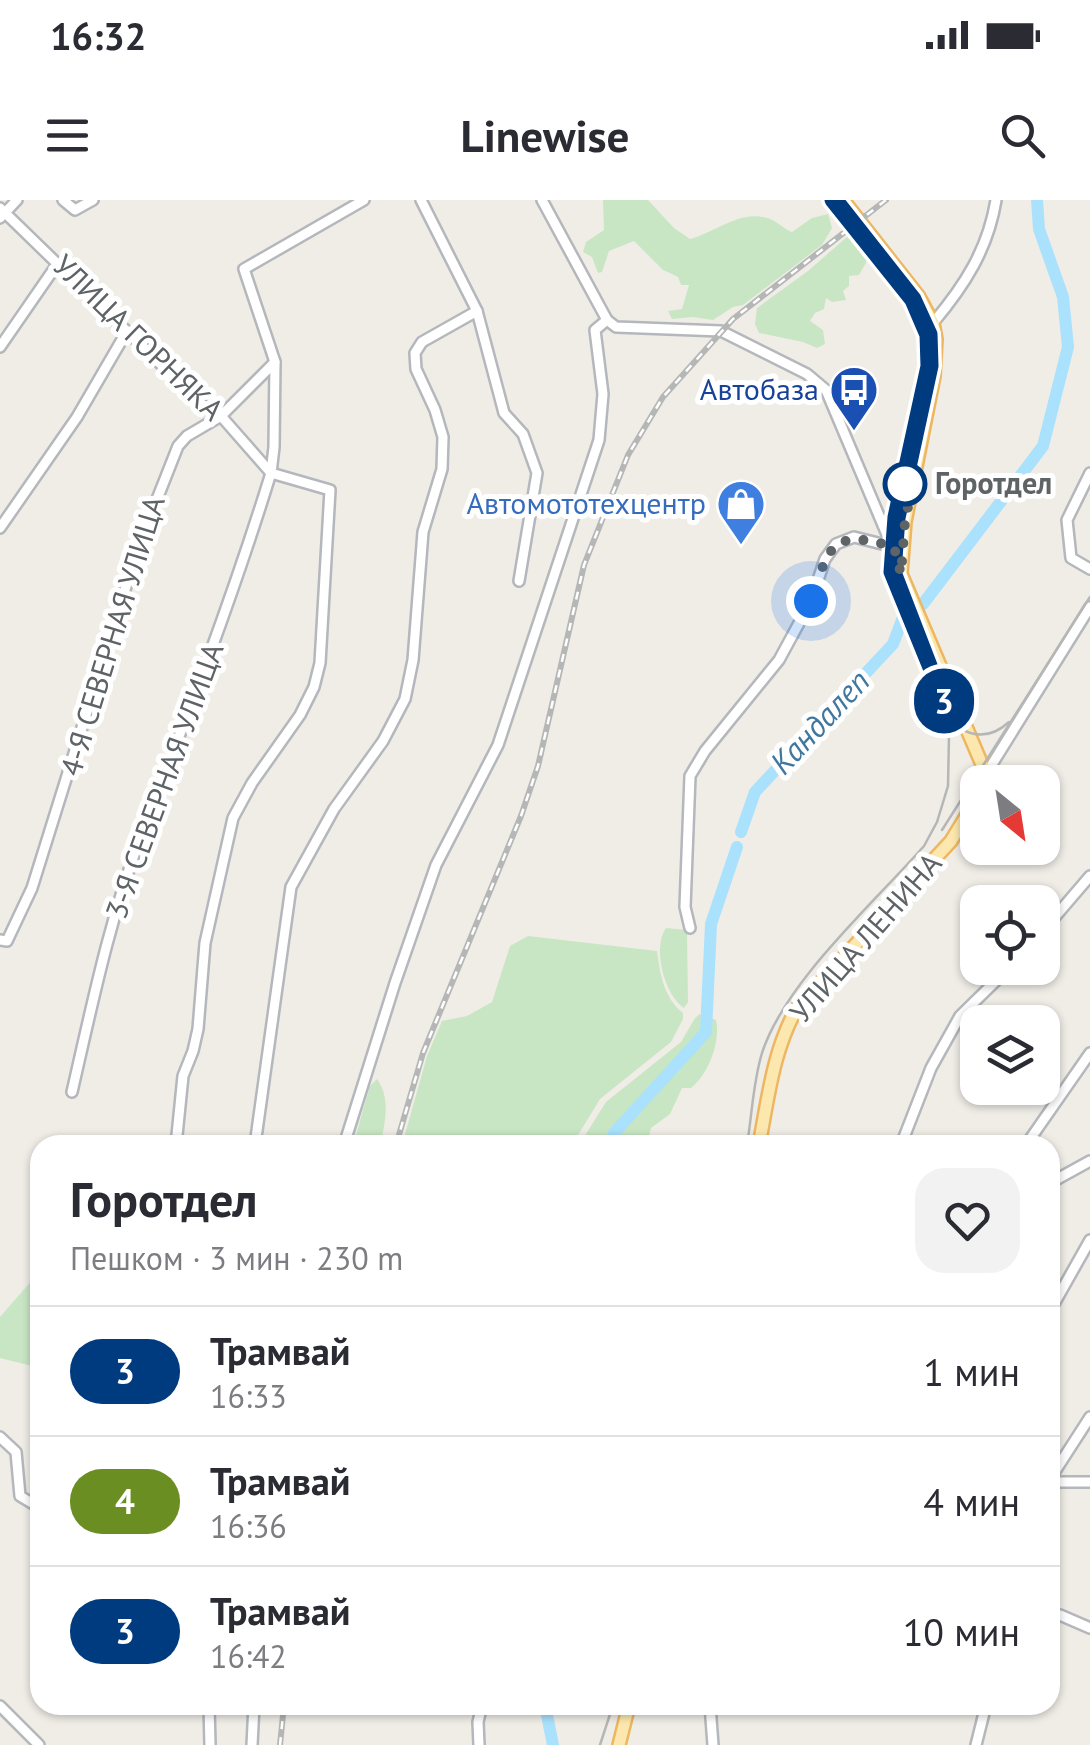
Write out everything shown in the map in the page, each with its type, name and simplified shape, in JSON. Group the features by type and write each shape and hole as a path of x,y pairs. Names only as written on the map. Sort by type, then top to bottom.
{"main road":[{"path":"844,200 919,296 936,339 934,376 905,522 901,574 980,765"},
{"name":"УЛИЦА ЛЕНИНА","path":"760,1135 778,1052 797,1008 960,825"},
{"path":"619,1745 626,1715"}],"street":[{"path":"1,213 17,200"},
{"path":"63,200 75,210 93,200"},
{"path":"275,362 244,268 364,200"},
{"path":"421,200 477,311 504,413 522,434 537,472 520,581"},
{"path":"542,200 608,320 616,327 720,331 808,374 826,390 894,547 901,574"},
{"path":"932,323 977,264 992,229 996,200"},
{"name":"УЛИЦА ГОРНЯКА","path":"1,213 58,263 210,412 220,416 271,473"},
{"path":"0,346 58,263"},
{"path":"256,1135 291,887 304,857 334,809 383,741 404,699 413,660 423,532 442,469 443,437 416,370 415,353 422,342 477,311"},
{"path":"347,1135 436,865 503,732 599,440 603,394 595,330 608,320"},
{"path":"0,528 77,417 127,331"},
{"name":"4-Я СЕВЕРНАЯ УЛИЦА","path":"0,940 7,941 32,888 162,481 178,446 220,416 275,362"},
{"name":"3-Я СЕВЕРНАЯ УЛИЦА","path":"72,1092 122,893 198,692 271,473 275,362"},
{"path":"177,1135 182,1076 198,1029 205,943 233,818 252,783 300,715 320,663 330,490 271,473"},
{"path":"1090,473 1066,520 1066,540 1071,558 1090,570"},
{"path":"690,928 686,907 690,776 705,751 779,660 811,601 825,559 836,544 854,538 894,547"},
{"path":"993,765 1090,606"},
{"path":"1060,911 1090,876"},
{"path":"905,1135 931,1068 960,1016 992,985"},
{"path":"1033,1135 1090,1053"},
{"path":"1060,1177 1090,1161"},
{"path":"1060,1293 1090,1240"},
{"path":"1060,1465 1090,1416"},
{"path":"0,1436 16,1452 20,1496 30,1502"},
{"path":"1060,1481 1090,1482"},
{"path":"1060,1615 1090,1628"},
{"path":"0,1706 39,1745"},
{"path":"209,1715 210,1745"},
{"path":"252,1745 254,1715"},
{"path":"479,1745 480,1715"},
{"path":"711,1715 713,1745"},
{"path":"976,1745 984,1715"}],"green space":[{"path":"603,200 648,200 690,239 749,216 770,219 792,232 812,218 828,214 832,228 822,245 743,305 713,320 672,319 668,311 682,309 689,285 681,285 678,277 663,270 634,241 609,251 602,272 598,273 592,257 583,252 586,242 604,230"},
{"path":"848,236 865,249 868,259 859,275 849,276 849,286 843,291 846,300 832,302 826,298 824,309 810,321 823,330 825,344 817,348 759,333 755,324 757,308"},
{"path":"666,928 687,930 688,1002 684,1008 671,993 662,970 660,947"},
{"path":"528,936 657,951 667,993 683,1013 683,1019 671,1042 600,1099 578,1135 405,1135 427,1056 442,1021 467,1016 492,1002 510,946"},
{"path":"700,1014 716,1020 717,1038 703,1075 691,1088 682,1088 670,1114 651,1128 649,1135 585,1135 606,1102 681,1042"},
{"path":"377,1079 381,1086 385,1103 382,1135 356,1135 370,1086"},
{"path":"30,1282 30,1366 0,1358 0,1317"}],"waterway":[{"name":"Кандалеп","path":"923,604 1043,446 1068,347 1063,297 1039,229 1037,200"},
{"name":"Кандалеп","path":"741,832 755,792 893,644 904,615"},
{"name":"Кандалеп","path":"614,1135 706,1032 711,924 737,847"},
{"name":"Кандалеп","path":"547,1715 553,1745"}],"tram line":[{"path":"748,1135 759,1064 773,1026 810,972 924,846 937,822 948,786 949,735 935,685 891,572 895,517 928,366 927,335 912,301 832,200"},
{"name":"3","path":"832,200 912,300 927,335 928,366 895,517 891,572 944,702 894,572 898,518 931,366 930,334 914,299 836,200"},
{"path":"942,830 1090,597"},
{"path":"946,708 958,725 973,734 991,733 1009,722"},
{"path":"600,1745 610,1715"}],"railway":[{"path":"399,1135 423,1053 538,766 584,565 628,455 663,397 733,319 886,200"},
{"path":"280,1745 283,1715"}],"place":[{"name":"Автобаза","path":"854,432"},
{"name":"Горотдел","path":"905,484"},
{"name":"Автомототехцентр","path":"741,546"}],"route":[{"path":"811,601 825,559 836,544 854,538 894,547 901,574 912,486 905,484"}]}
